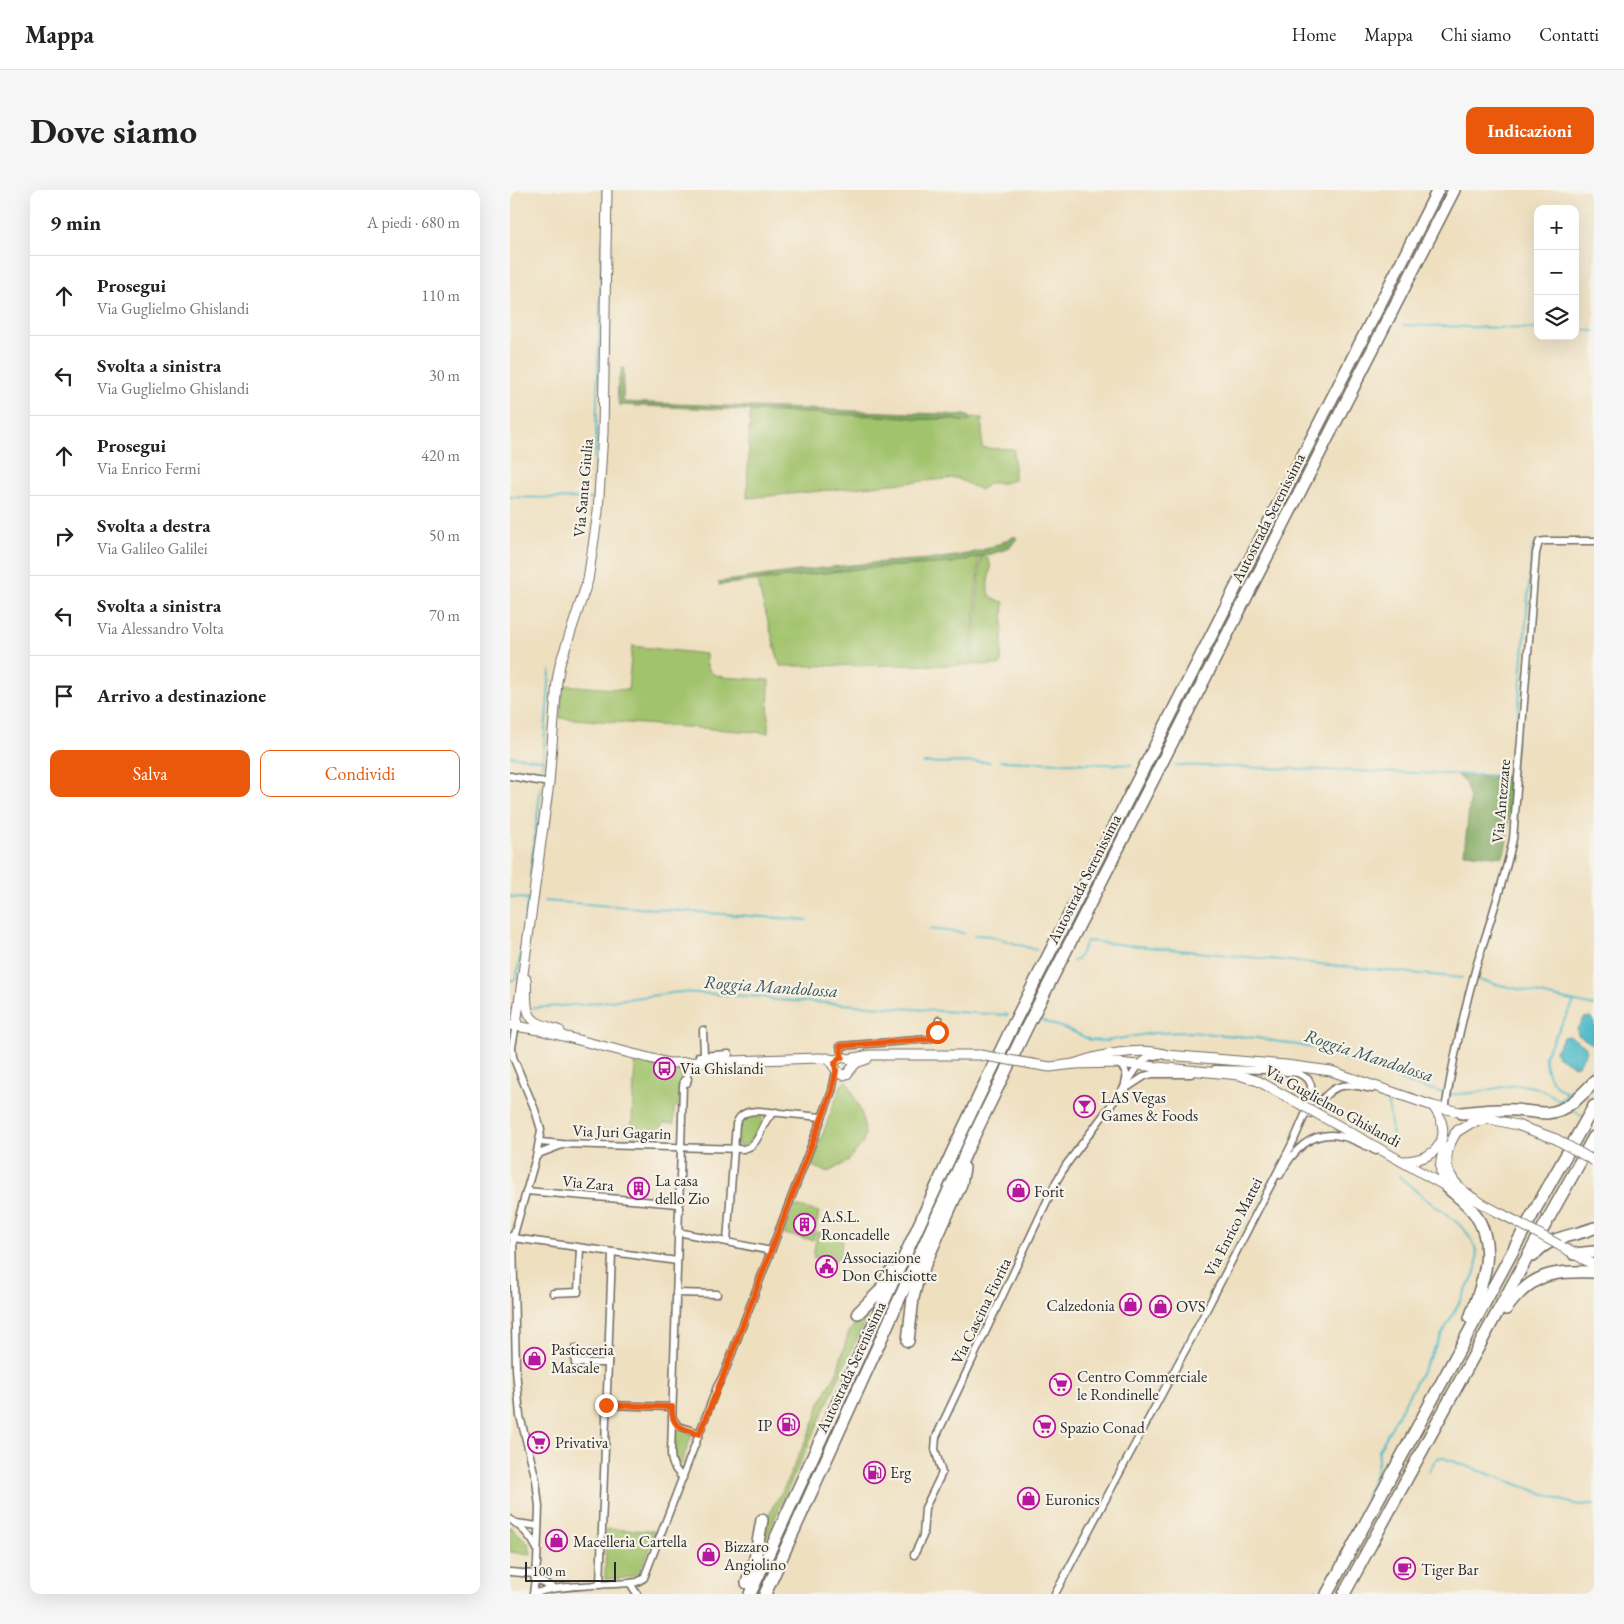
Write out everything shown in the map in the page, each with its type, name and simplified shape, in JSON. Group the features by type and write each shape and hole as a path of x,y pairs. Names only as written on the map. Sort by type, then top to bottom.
{"highway":[{"name":"Autostrada Serenissima","path":"750,1594 956,1144 1019,1014 1438,190"},
{"name":"Autostrada Serenissima","path":"765,1594 968,1148 1027,1026 1454,190"},
{"path":"1462,1113 1515,1110 1548,1113 1567,1106 1583,1094 1594,1082"},
{"path":"1327,1594 1589,1114"},
{"path":"1344,1594 1594,1137"},
{"path":"858,1313 880,1291 934,1175 956,1144"},
{"path":"908,1341 913,1298 917,1282 961,1184 968,1148"},
{"path":"1447,1187 1475,1214 1483,1229 1487,1252 1485,1276 1455,1358"},
{"path":"1515,1280 1538,1249 1547,1243 1594,1228"},
{"path":"1574,1254 1594,1252"},
{"path":"1469,1365 1481,1344 1515,1296 1528,1284 1543,1276 1562,1272 1594,1272"},
{"path":"742,1594 755,1559 762,1520"}],"street":[{"name":"Via Santa Giulia","path":"513,1025 524,969 549,783 557,681 560,664 588,580 598,512 603,433 608,190"},
{"name":"Via Antezzate","path":"1446,1104 1459,1033 1476,968 1506,870 1513,839 1536,553 1540,542 1594,541"},
{"path":"510,776 549,783"},
{"name":"Via Guglielmo Ghislandi","path":"524,969 528,1008 531,1017 538,1023 559,1030 569,1038"},
{"path":"513,1025 512,1061 538,1118 541,1130 536,1157 511,1237 516,1369 520,1416 536,1480 539,1507 534,1594 542,1590 555,1588 638,1582 644,1578 832,1091 840,1064 840,1046 930,1039 935,1037 940,1020"},
{"name":"Via Guglielmo Ghislandi","path":"513,1025 669,1063 699,1060 820,1058 840,1064 879,1056 980,1055 1050,1067 1074,1064 1117,1064 1239,1075 1258,1081 1447,1187 1478,1201 1594,1265"},
{"path":"683,1478 676,1472 671,1461 678,1204 684,1082 688,1079 687,1071 699,1060 703,1030"},
{"name":"Via Guglielmo Ghislandi","path":"1074,1064 1084,1060 1130,1052 1154,1052 1168,1055 1314,1068 1344,1075 1432,1106 1446,1104 1462,1113 1535,1130 1556,1139 1594,1162"},
{"name":"Via Guglielmo Ghislandi","path":"699,1060 729,1054"},
{"path":"1120,1093 1141,1062 1149,1057 1168,1055"},
{"path":"1149,1057 1150,1067"},
{"path":"1117,1064 1124,1067 1126,1073 1126,1082 1120,1093"},
{"path":"1192,1070 1268,1070 1303,1075 1310,1085 1311,1098 1294,1140"},
{"path":"1120,1093 1137,1080 1152,1074 1228,1074"},
{"path":"1294,1140 1320,1102 1339,1086 1357,1085 1405,1096"},
{"name":"Via Cascina Fiorita","path":"914,1556 923,1536 924,1512 927,1502 942,1473 935,1449 938,1432 1056,1182 1066,1164 1120,1093"},
{"name":"Via Guglielmo Ghislandi","path":"1397,1159 1413,1160 1426,1158 1438,1146 1442,1136 1442,1128 1439,1116 1432,1106"},
{"path":"727,1241 738,1118 742,1114 751,1111 821,1117"},
{"path":"759,1111 765,1121"},
{"path":"734,1149 749,1148 754,1145 765,1121 776,1112"},
{"name":"Via Guglielmo Ghislandi","path":"1478,1201 1459,1188 1450,1174 1449,1147 1458,1130 1479,1120 1497,1120"},
{"path":"1447,1187 1441,1175 1441,1160 1446,1144 1458,1130"},
{"path":"1196,1330 1213,1303 1281,1173 1298,1148 1315,1138 1327,1135 1340,1136 1397,1159"},
{"name":"Via Enrico Mattei","path":"1054,1594 1196,1330 1294,1140"},
{"name":"Via Juri Gagarin","path":"540,1142 734,1149"},
{"name":"Via Juri Gagarin","path":"536,1157 562,1144"},
{"name":"Via Zara","path":"526,1191 678,1204"},
{"path":"678,1232 771,1251"},
{"path":"511,1237 677,1261"},
{"path":"553,1293 578,1292 580,1248"},
{"path":"600,1585 612,1252"},
{"path":"676,1293 717,1294"},
{"path":"575,1348 575,1363 608,1363"},
{"path":"606,1405 672,1407"},
{"path":"672,1416 678,1426 699,1434"},
{"path":"671,1433 678,1426"},
{"path":"512,1521 538,1526"},
{"path":"512,1521 523,1529 533,1541 537,1550"},
{"path":"523,1529 538,1534"},
{"path":"510,1572 535,1576 555,1588"},
{"path":"630,1583 637,1594"}],"green space":[{"path":"622,368 624,368 623,402 965,415 971,419 964,422 952,419 619,405 618,386"},
{"path":"750,411 949,419 963,422 971,419 971,417 982,418 982,448 1014,449 1014,480 1003,483 989,483 981,490 956,478 747,498"},
{"path":"1015,536 1017,538 1011,546 1004,550 951,563 865,568 719,585 719,582 802,570 952,557 983,550"},
{"path":"985,556 990,566 988,589 990,595 995,600 1004,602 1001,665 972,665 981,557"},
{"path":"979,557 970,665 780,666 757,581 865,568 951,563"},
{"path":"632,646 706,654 708,667 714,674 724,677 769,680 768,733 560,718 563,685 628,690"},
{"path":"1457,776 1512,778 1506,846 1503,857 1464,853 1470,800 1465,782"},
{"path":"635,1061 662,1069 662,1072 667,1073 668,1070 681,1071 679,1106 674,1108 674,1123 664,1123 653,1142 631,1140"},
{"path":"847,1080 862,1114 865,1133 863,1143 847,1162 828,1172 811,1166 841,1085"},
{"path":"759,1114 762,1116 762,1120 756,1135 748,1143 738,1145 740,1123 746,1117"},
{"path":"795,1206 819,1212 813,1240 784,1234"},
{"path":"817,1232 843,1237 839,1262 813,1257"},
{"path":"867,1311 865,1321 762,1546 765,1525 771,1510 784,1488 815,1420 820,1403 837,1372 848,1334 859,1317"},
{"path":"675,1430 692,1434 679,1470 674,1463"},
{"path":"510,1526 529,1544 531,1554 510,1552"},
{"path":"606,1529 655,1531 643,1565 635,1575 605,1579"}],"water":[{"path":"1590,1017 1594,1020 1594,1045 1578,1035 1577,1029 1584,1018"},
{"path":"1569,1036 1585,1046 1587,1051 1578,1065 1574,1066 1557,1056 1555,1051 1564,1037"}],"waterway":[{"path":"603,190 603,197"},
{"path":"510,497 594,499 602,243"},
{"path":"1403,325 1534,329"},
{"path":"1579,330 1594,331"},
{"path":"1175,765 1509,776 1513,772 1534,545"},
{"path":"510,756 543,759 550,670"},
{"path":"542,775 543,759"},
{"path":"1000,761 1132,765"},
{"path":"924,763 990,762"},
{"path":"530,875 541,786"},
{"path":"510,897 528,899"},
{"path":"510,981 517,977 528,898"},
{"path":"544,901 807,920"},
{"path":"929,929 964,933"},
{"path":"975,935 991,936 1036,950"},
{"path":"1073,961 1077,960 1087,941 1462,978"},
{"path":"1478,980 1594,1006"},
{"name":"Roggia Mandolossa","path":"533,1008 586,1004 680,992 1008,1015"},
{"path":"1571,1096 1551,1080 1546,1069 1545,1055 1574,1002"},
{"name":"Roggia Mandolossa","path":"1041,1020 1090,1040 1106,1041 1153,1033 1191,1032 1257,1038 1320,1049 1411,1084 1445,1093"},
{"path":"1560,1101 1594,1067"},
{"name":"Roggia Mandolossa","path":"1450,1094 1466,1094 1520,1085 1547,1092 1562,1103"},
{"path":"1388,1103 1394,1144"},
{"name":"Roggia Mandolossa","path":"1570,1109 1583,1116"},
{"path":"1365,1499 1377,1469 1379,1450 1471,1281 1476,1266 1477,1254 1473,1242 1466,1232 1399,1176"},
{"path":"1428,1472 1436,1459 1441,1457 1567,1502 1579,1505 1594,1504"},
{"path":"1314,1594 1316,1589"}],"place":[{"name":"Via Ghislandi","path":"664,1068"},
{"name":"LAS Vegas Games & Foods","path":"1085,1106"},
{"name":"La casa dello Zio","path":"639,1189"},
{"name":"Forit","path":"1018,1191"},
{"name":"A.S.L. Roncadelle","path":"805,1225"},
{"name":"Associazione Don Chisciotte","path":"826,1266"},
{"name":"Calzedonia","path":"1131,1305"},
{"name":"OVS","path":"1160,1306"},
{"name":"Pasticceria Mascale","path":"535,1358"},
{"name":"Centro Commerciale le Rondinelle","path":"1061,1385"},
{"name":"IP","path":"788,1425"},
{"name":"Spazio Conad","path":"1044,1427"},
{"name":"Privativa","path":"539,1442"},
{"name":"Erg","path":"874,1472"},
{"name":"Euronics","path":"1029,1499"},
{"name":"Macelleria Cartella","path":"557,1541"},
{"name":"Bizzaro Angiolino","path":"708,1555"},
{"name":"Tiger Bar","path":"1405,1569"}],"route":[{"path":"606,1405 672,1407 672,1416 678,1426 699,1434 724,1374 832,1091 836,1071 835,1063 836,1060 842,1057 840,1046 930,1039 935,1037 937,1032"}]}
